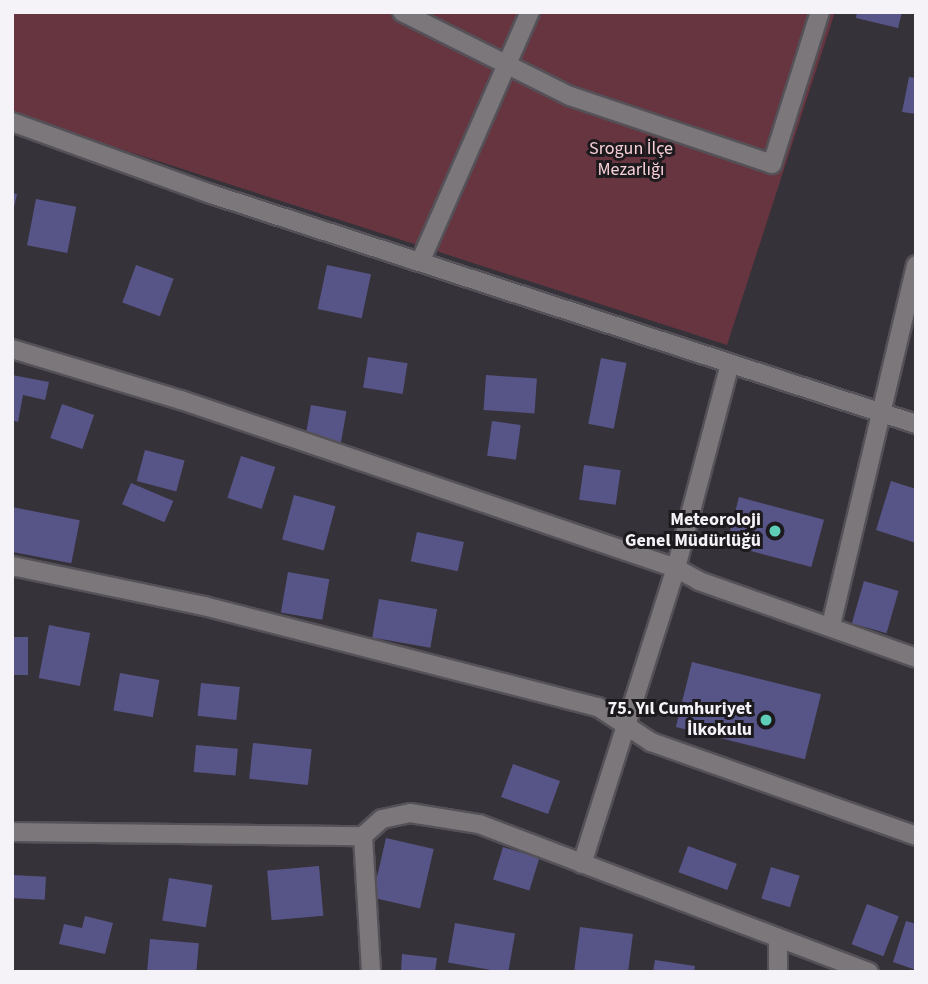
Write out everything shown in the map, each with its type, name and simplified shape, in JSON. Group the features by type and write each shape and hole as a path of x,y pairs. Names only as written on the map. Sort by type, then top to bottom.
{"street":[{"path":"402,12 570,96 772,164 820,12"},
{"path":"421,260 530,12"},
{"path":"12,122 211,194 421,260 916,424"},
{"path":"831,625 877,437 879,410 916,264"},
{"path":"12,349 181,400 676,569 699,581 831,625 916,658"},
{"path":"582,863 676,569 730,364"},
{"path":"12,566 204,606 467,670 598,707 651,743 916,836"},
{"path":"12,832 363,835 382,819 410,813 479,824 869,972"},
{"path":"363,835 371,972"},
{"path":"778,938 778,972"}],"green space":[{"name":"Srogun İlçe Mezarlığı","path":"12,12 835,12 727,345 12,114"}],"building":[{"path":"857,12 902,12 898,28 856,18"},
{"path":"909,77 916,78 916,114 902,112"},
{"path":"12,193 17,194 13,212 12,211"},
{"path":"36,199 76,207 67,253 27,245"},
{"path":"136,265 174,279 160,316 122,303"},
{"path":"327,265 371,274 362,318 318,309"},
{"path":"368,357 408,363 403,394 363,388"},
{"path":"601,358 627,363 614,429 588,424"},
{"path":"12,375 49,382 45,400 23,395 18,422 12,420"},
{"path":"486,375 537,379 534,413 484,410"},
{"path":"62,404 94,415 82,449 50,438"},
{"path":"311,405 346,411 341,444 305,437"},
{"path":"492,421 521,425 516,460 487,456"},
{"path":"145,450 185,461 176,492 137,481"},
{"path":"241,456 275,467 262,509 227,498"},
{"path":"584,465 621,470 616,505 579,500"},
{"path":"891,481 916,489 916,543 876,530"},
{"path":"131,483 173,501 164,522 122,504"},
{"path":"294,495 336,506 324,551 282,539"},
{"name":"Meteoroloji Genel Müdürlüğü","path":"739,497 824,520 811,567 726,544"},
{"path":"12,507 80,520 71,563 12,552"},
{"path":"417,532 464,542 458,571 411,561"},
{"path":"288,572 329,579 322,620 281,612"},
{"path":"864,581 899,591 886,633 852,623"},
{"path":"379,599 437,609 430,648 372,637"},
{"path":"49,625 90,633 80,686 39,678"},
{"path":"12,637 28,637 28,675 12,675"},
{"path":"692,662 821,694 805,759 676,727"},
{"path":"120,673 159,680 153,717 113,710"},
{"path":"201,683 240,687 236,720 198,716"},
{"path":"253,743 312,749 308,785 249,779"},
{"path":"196,745 238,749 235,776 194,772"},
{"path":"513,764 560,781 548,814 501,797"},
{"path":"386,838 434,849 420,908 372,897"},
{"path":"688,846 737,864 727,890 678,872"},
{"path":"503,847 539,858 529,891 493,880"},
{"path":"319,866 323,916 272,920 267,871"},
{"path":"771,867 800,876 790,907 761,899"},
{"path":"12,875 46,877 45,900 12,898"},
{"path":"169,878 212,885 206,927 162,920"},
{"path":"867,904 899,916 883,956 852,944"},
{"path":"85,916 113,923 105,954 59,944 64,924 82,928"},
{"path":"906,921 916,924 916,970 893,962"},
{"path":"455,923 515,934 508,972 448,962"},
{"path":"580,927 633,934 628,972 574,972"},
{"path":"150,939 199,943 196,972 147,972"},
{"path":"402,954 437,958 435,972 401,972"},
{"path":"655,960 695,966 694,972 653,972"}],"place":[{"name":"Meteoroloji Genel Müdürlüğü","path":"775,531"},
{"name":"75. Yıl Cumhuriyet İlkokulu","path":"766,720"}]}
